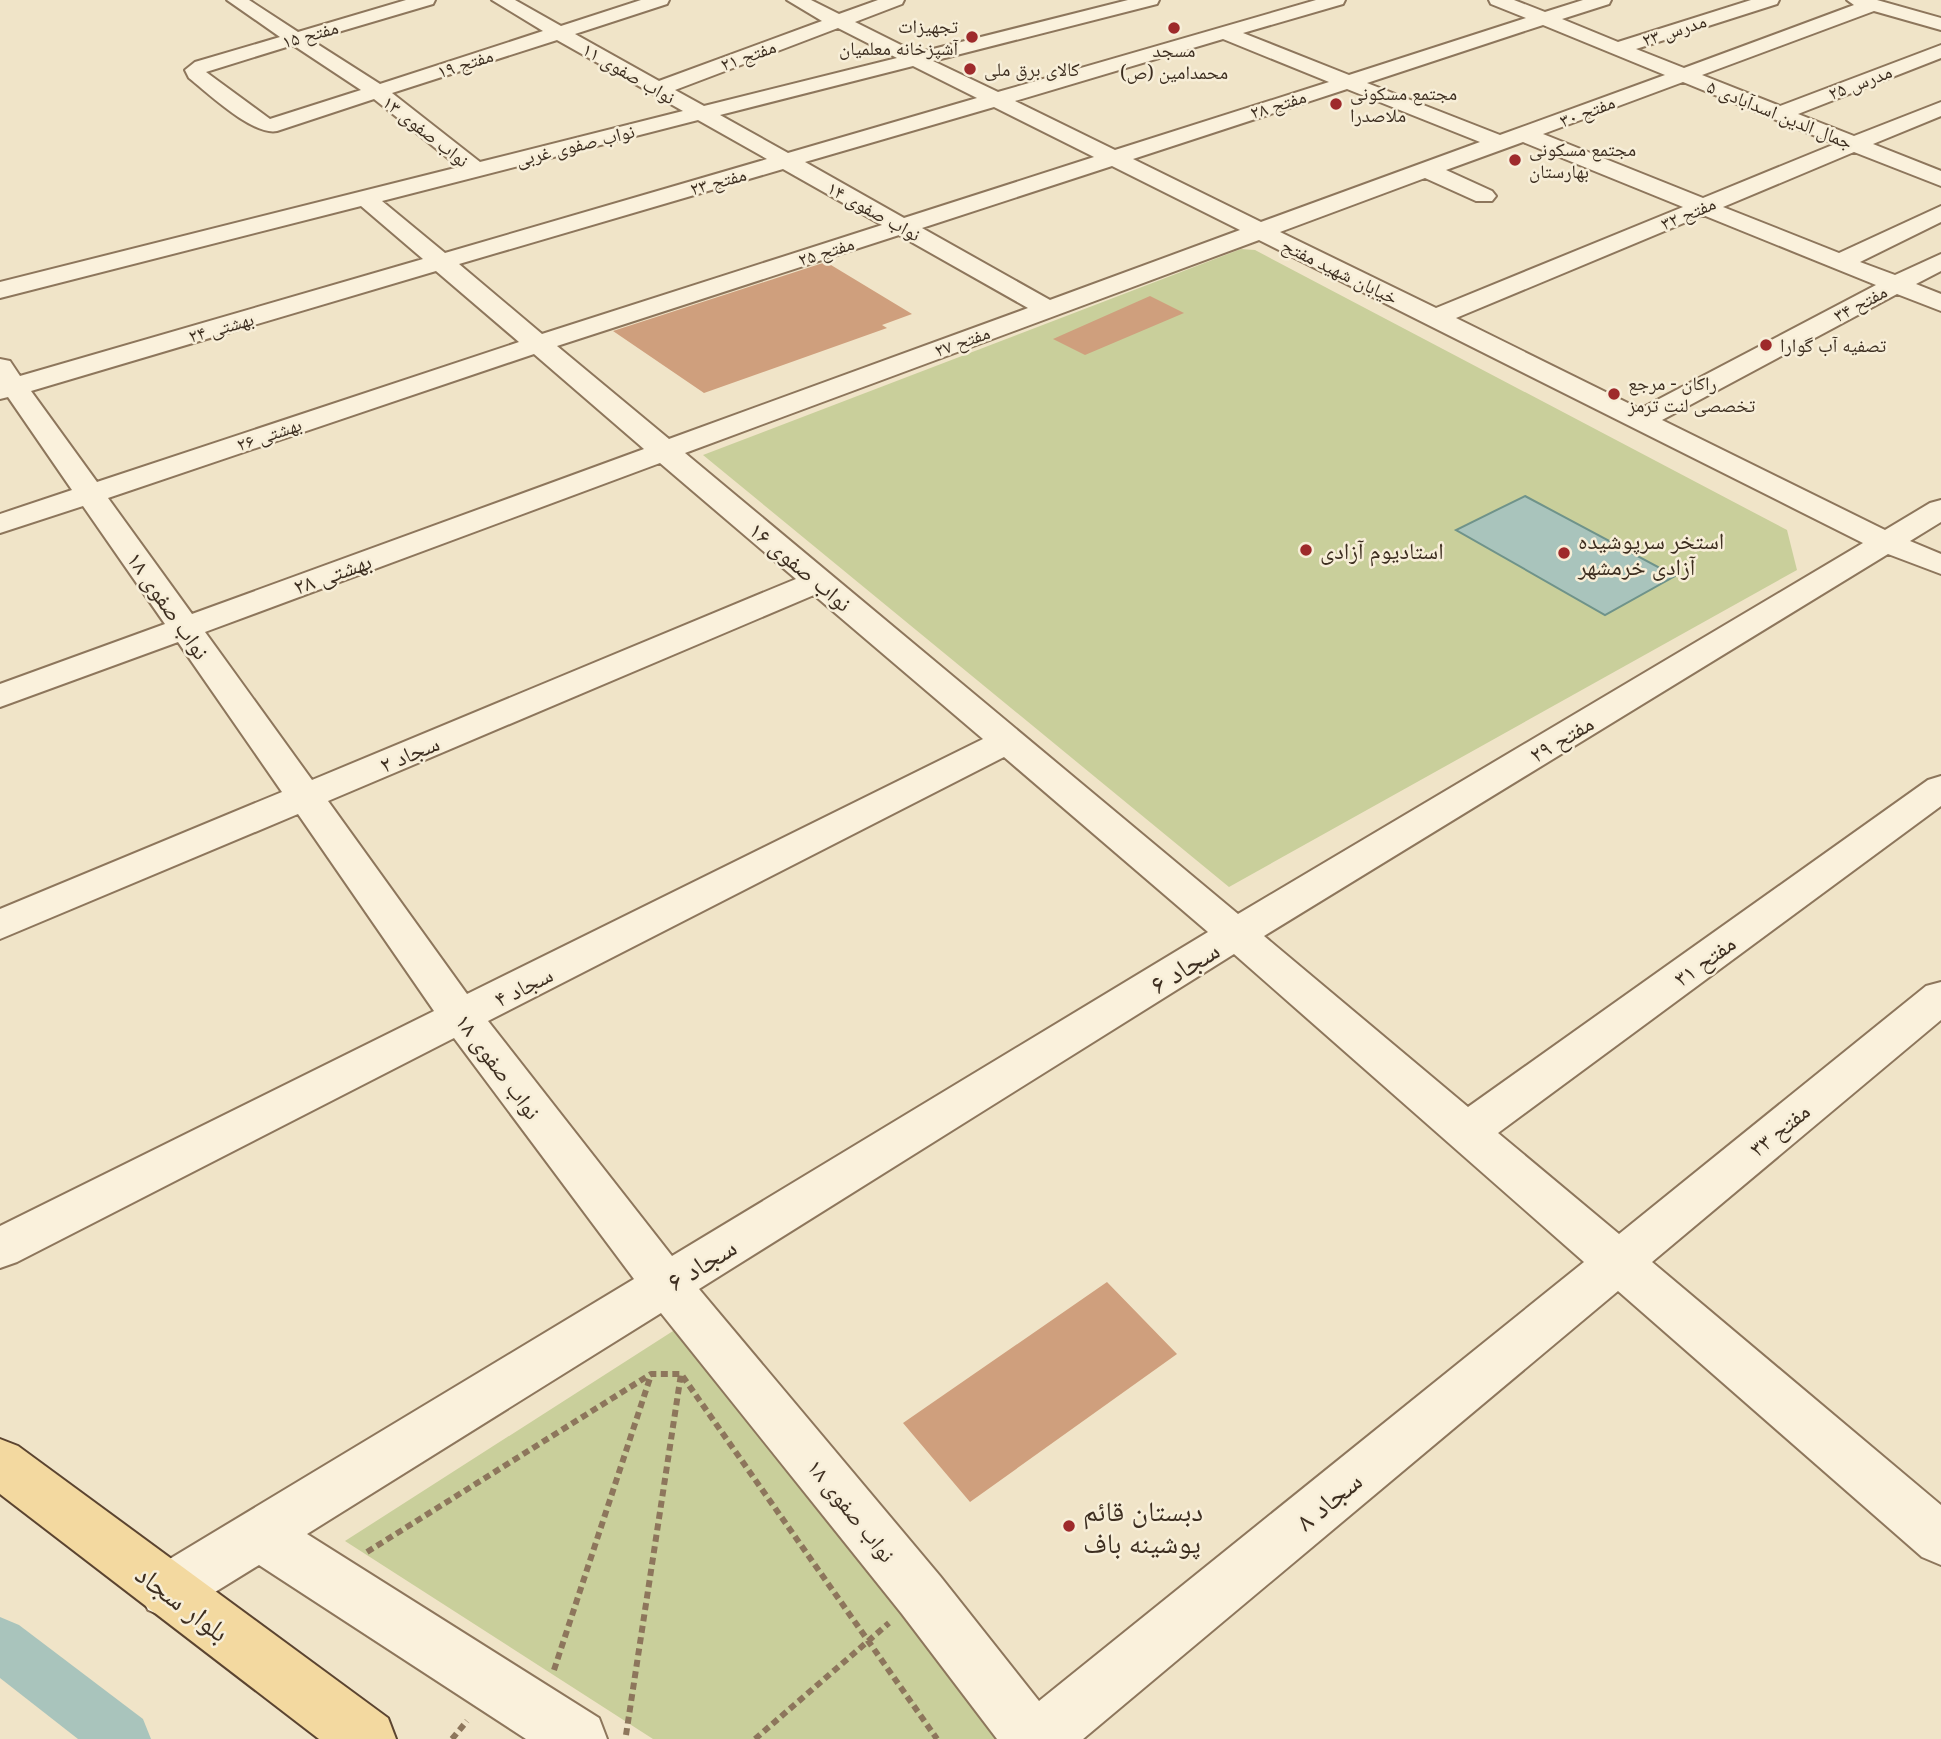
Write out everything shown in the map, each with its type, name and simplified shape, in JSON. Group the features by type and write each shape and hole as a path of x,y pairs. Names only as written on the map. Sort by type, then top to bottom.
{"main road":[{"name":"بلوار سجاد","path":"0,1462 167,1591 367,1739"}],"street":[{"name":"نواب صفوی ۱۳","path":"236,0 377,91 476,170"},
{"name":"مفتح ۱۵","path":"269,126 196,75 195,70 202,65 426,0"},
{"path":"508,4 538,0"},
{"name":"مفتح ۱۹","path":"269,126 660,0"},
{"name":"خیابان شهید مفتح","path":"796,0 1885,542 1941,565"},
{"name":"مفتح ۲۱","path":"657,89 895,0"},
{"name":"نواب صفوی غربی","path":"0,290 1150,0"},
{"name":"مفتح ۲۳","path":"442,262 1336,0"},
{"name":"جمال الدین اسدآبادی ۵","path":"1498,0 1941,179"},
{"name":"مفتح ۲۸","path":"1113,158 1602,0"},
{"name":"مدرس ۲۳","path":"1618,48 1770,0"},
{"path":"1864,2 1941,24"},
{"name":"مفتح ۳۰","path":"1261,231 1683,75 1864,2"},
{"name":"نواب صفوی ۱۱","path":"508,4 700,113"},
{"path":"1222,32 1501,143"},
{"name":"مدرس ۲۵","path":"1779,114 1941,51"},
{"name":"مفتح ۳۲","path":"1435,318 1941,108"},
{"name":"نواب صفوی ۱۴","path":"700,113 1048,309"},
{"path":"1523,134 1941,303"},
{"name":"مفتح ۲۵","path":"538,344 1113,158"},
{"path":"1426,170 1485,196"},
{"name":"نواب صفوی ۱۶","path":"365,198 1236,934 1941,1539"},
{"path":"1840,262 1941,213"},
{"name":"مفتح ۲۷","path":"664,450 1261,231"},
{"path":"1875,245 1871,252 1888,264 1907,268 1937,263"},
{"name":"بهشتی ۲۴","path":"5,381 114,348 247,319 442,262"},
{"name":"مفتح ۳۴","path":"1640,420 1937,263"},
{"path":"247,319 270,341"},
{"name":"بهشتی ۲۶","path":"0,524 538,344"},
{"name":"نواب صفوی ۱۸","path":"5,381 91,494 303,798 461,1017 666,1284 922,1595 1032,1739"},
{"name":"بهشتی ۲۸","path":"0,696 664,450"},
{"name":"مفتح ۲۹","path":"1236,934 1941,509"},
{"name":"خیابان شهید مفتح","path":"1885,542 1941,582"},
{"name":"سجاد ۲","path":"0,925 819,581"},
{"name":"سجاد ۴","path":"0,1248 1008,741"},
{"name":"مفتح ۳۱","path":"1467,1132 1941,788"},
{"name":"سجاد ۶","path":"167,1591 1236,934"},
{"name":"مفتح ۳۳","path":"1617,1261 1941,997"},
{"name":"سجاد ۸","path":"1038,1739 1617,1261"},
{"path":"259,1534 559,1727"}],"path":[{"path":"327,1577 651,1374 681,1374"},
{"path":"559,1727 651,1374"},
{"path":"681,1374 937,1739"},
{"path":"625,1739 681,1374"},
{"path":"755,1739 922,1595"},
{"path":"452,1739 473,1714"}],"green space":[{"name":"استادیوم آزادی","path":"1241,249 1255,250 1787,530 1797,570 1229,887 703,455"},
{"path":"698,1315 1019,1739 653,1739 345,1541"}],"water":[{"name":"استخر سرپوشیده آزادی خرمشهر","path":"1525,496 1675,576 1605,615 1456,530"}],"building":[{"path":"826,262 912,314 882,325 887,328 704,393 613,331"},
{"path":"1150,296 1184,313 1085,355 1053,339"},
{"path":"1107,1282 1177,1354 970,1502 903,1423"}],"waterway":[{"path":"0,1644 123,1739"}],"place":[{"name":"مسجد محمدامین (ص)","path":"1174,28"},
{"name":"تجهيزات آشپزخانه معلمیان","path":"972,37"},
{"name":"کالای برق ملی","path":"970,69"},
{"name":"مجتمع مسکونی ملاصدرا","path":"1336,104"},
{"name":"مجتمع مسکونی بهارستان","path":"1515,160"},
{"name":"تصفیه آب گوارا","path":"1766,345"},
{"name":"راکان - مرجع تخصصی لنت ترمز","path":"1614,394"},
{"name":"استادیوم آزادی","path":"1306,550"},
{"name":"استخر سرپوشیده آزادی خرمشهر","path":"1564,553"},
{"name":"دبستان قائم پوشینه باف","path":"1069,1526"}]}
